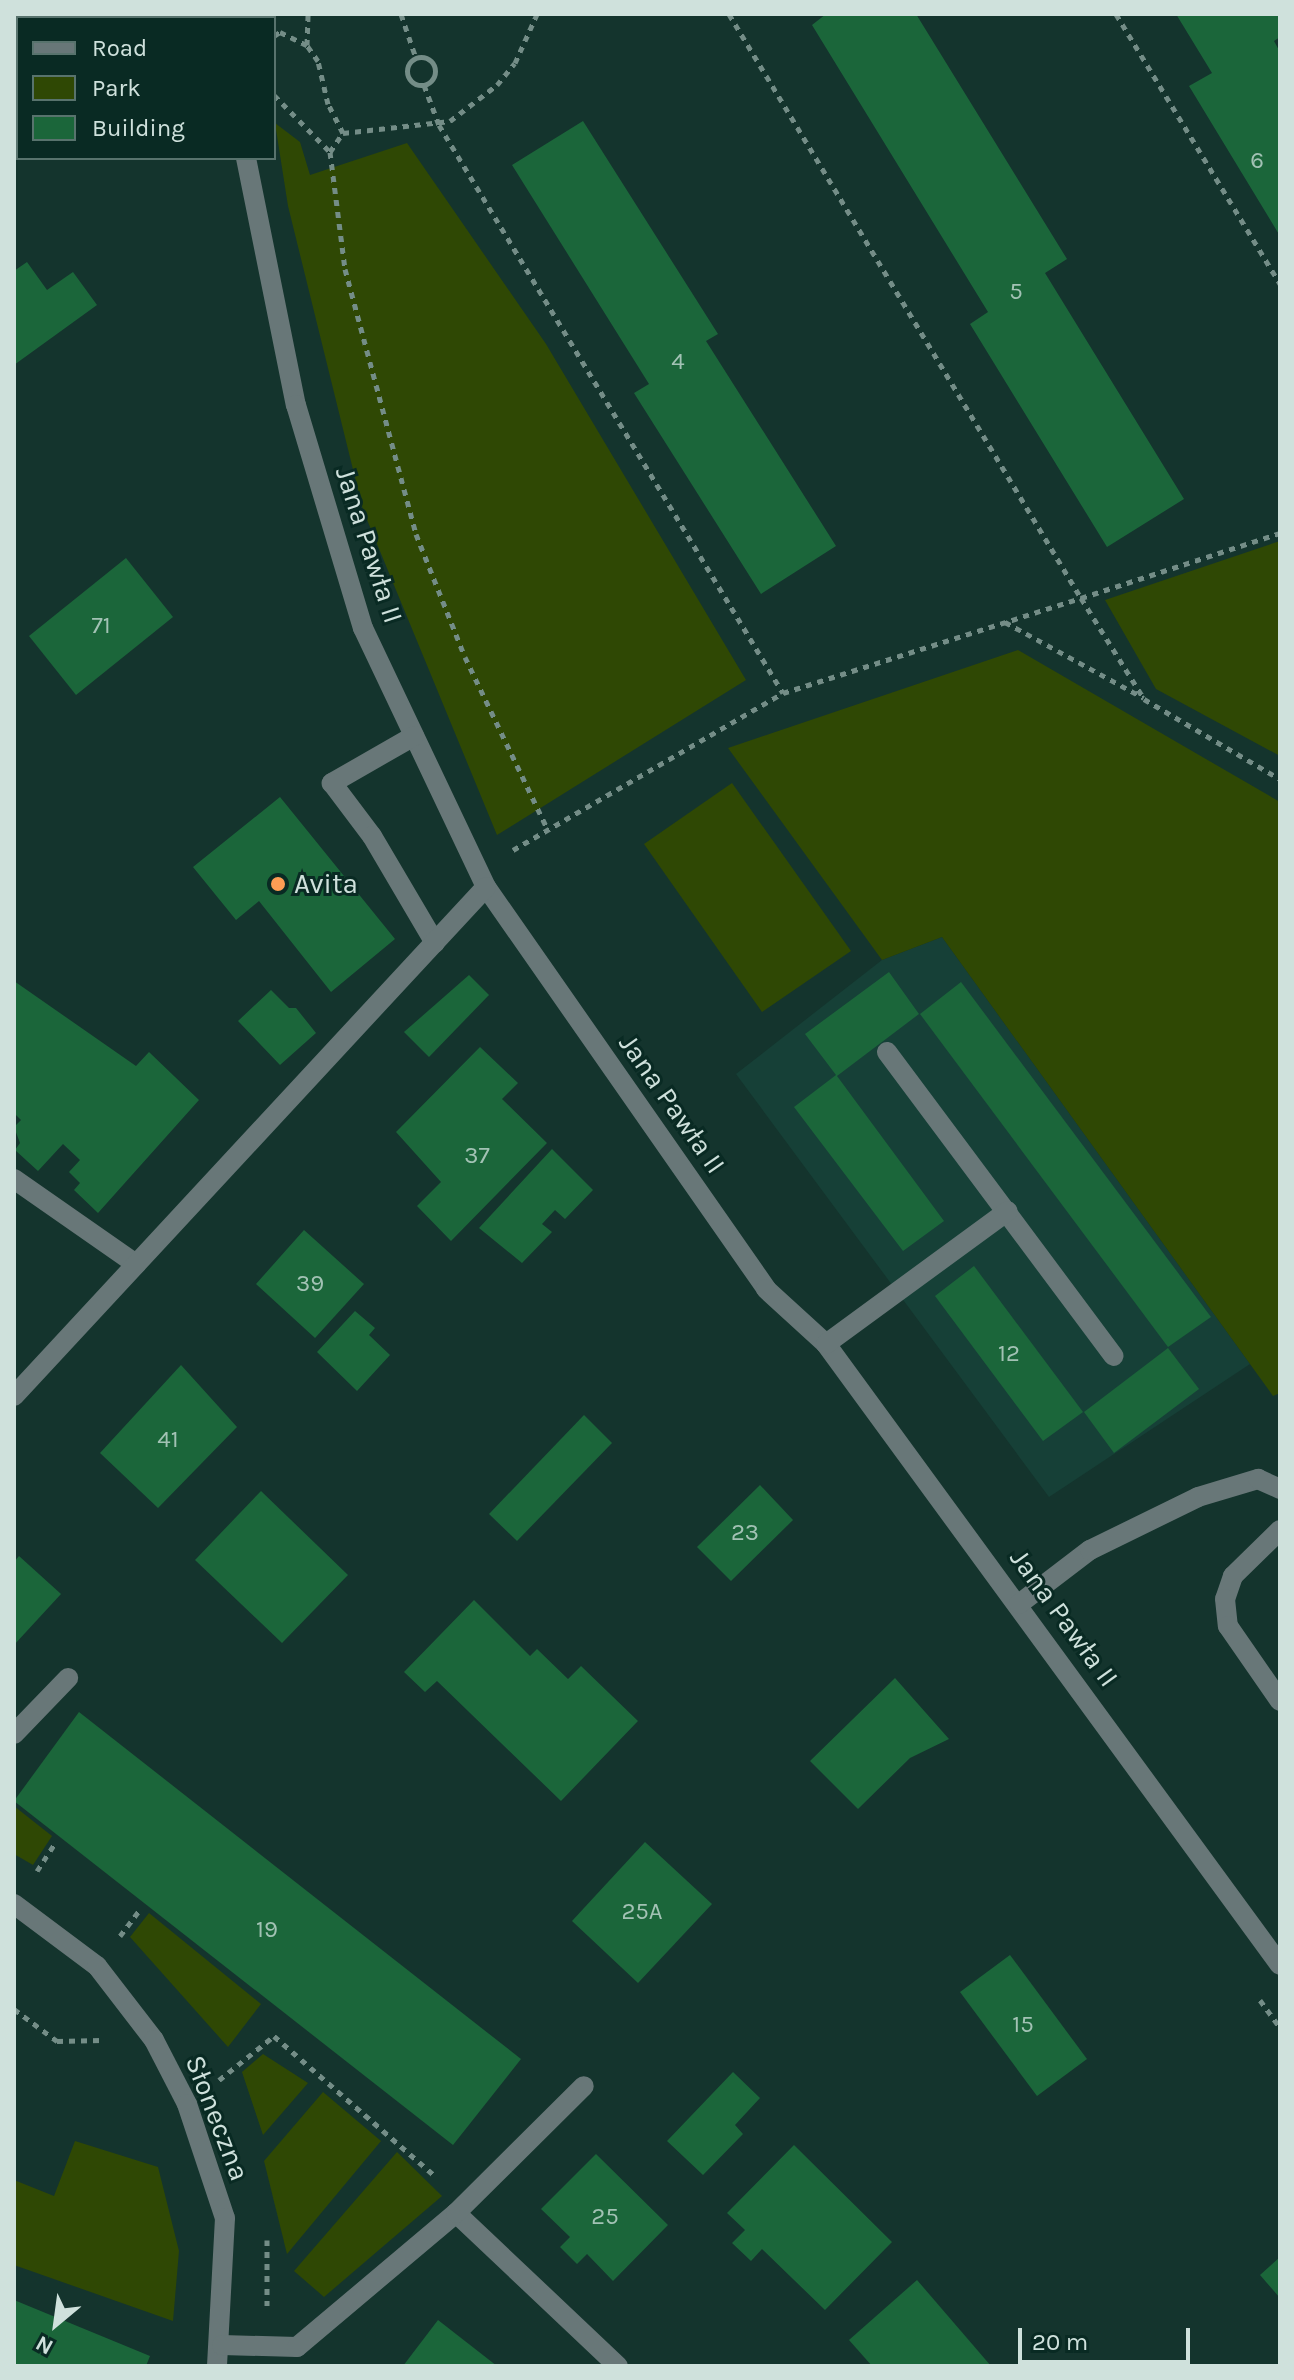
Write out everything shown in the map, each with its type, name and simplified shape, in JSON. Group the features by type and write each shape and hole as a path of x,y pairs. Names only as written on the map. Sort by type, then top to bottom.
{"street":[{"name":"Jana Pawła II","path":"246,160 296,405 363,628 486,887 766,1289 826,1344 1280,1965"},
{"path":"414,736 332,783 372,836 435,943"},
{"path":"14,1396 486,887"},
{"path":"887,1052 1114,1356"},
{"path":"14,1179 136,1264"},
{"path":"826,1344 1008,1211"},
{"path":"1019,1604 1090,1550 1198,1497 1258,1479 1280,1489"},
{"path":"1280,1530 1233,1576 1225,1599 1228,1626 1280,1701"},
{"path":"14,1734 68,1678"},
{"name":"Słoneczna","path":"14,1904 97,1966 154,2040 187,2104 225,2218 222,2345 217,2366"},
{"path":"222,2345 297,2347 461,2208 584,2086"},
{"path":"461,2208 618,2366"}],"path":[{"path":"307,45 308,14"},
{"path":"401,14 416,58 408,74 413,83 424,85"},
{"path":"343,133 439,125 497,85 515,63 537,14"},
{"path":"729,14 1144,699"},
{"path":"1116,14 1280,284"},
{"path":"276,35 280,32 307,45 318,61 328,104 343,133"},
{"path":"416,58 427,59 434,67 424,85 439,125 783,693"},
{"path":"276,97 330,152 345,269 416,534 465,657 548,830"},
{"path":"330,152 343,133"},
{"path":"504,854 783,693 1280,533"},
{"path":"1005,622 1280,779"},
{"path":"32,1879 56,1842"},
{"path":"117,1940 139,1911"},
{"path":"14,2009 57,2041 118,2040"},
{"path":"219,2080 274,2036 461,2208"}],"shaded area":[{"path":"942,937 1250,1364 1049,1497 736,1074 882,960"}],"green space":[{"path":"14,14 184,14 16,16 14,110"},
{"path":"276,124 300,142 310,175 407,143 546,344 746,680 497,835 363,510 288,206"},
{"path":"1280,541 1280,756 1156,689 1105,600"},
{"path":"1018,650 1280,802 1280,1393 1273,1396 942,937 882,960 728,748"},
{"path":"732,783 851,951 762,1012 644,844"},
{"path":"14,1806 52,1836 33,1865 14,1854"},
{"path":"149,1913 261,2004 228,2047 130,1937"},
{"path":"263,2054 308,2083 263,2135 242,2072"},
{"path":"323,2092 381,2141 287,2254 264,2161"},
{"path":"75,2141 158,2167 179,2251 173,2321 14,2265 14,2180 54,2196"},
{"path":"397,2152 442,2196 324,2297 294,2271"}],"building":[{"path":"826,14 916,14 1067,259 1045,273 1184,499 1107,547 970,324 988,312 812,25"},
{"path":"1176,14 1277,14 1280,19 1280,37 1274,41 1280,52 1280,236 1189,86 1212,73"},
{"path":"583,121 718,334 706,341 836,546 761,594 634,393 649,384 512,165"},
{"path":"27,262 47,290 73,272 97,305 14,365 14,271"},
{"path":"126,558 173,617 76,695 29,636"},
{"name":"Avita","path":"280,797 395,939 331,992 259,901 236,920 193,867"},
{"path":"889,972 919,1014 837,1076 944,1221 903,1251 794,1107 836,1075 805,1034"},
{"path":"469,975 489,995 429,1057 404,1032"},
{"path":"14,981 136,1066 149,1052 199,1100 98,1213 74,1190 80,1183 69,1172 80,1160 63,1144 38,1171 15,1150 20,1143 14,1127 21,1120 14,1113"},
{"path":"961,982 1211,1317 1168,1347 920,1014"},
{"path":"271,990 289,1008 296,1008 316,1033 280,1065 238,1021"},
{"path":"480,1047 518,1083 502,1099 547,1143 451,1241 417,1206 441,1182 396,1132"},
{"path":"552,1149 593,1190 565,1219 555,1210 542,1224 552,1232 522,1263 479,1228"},
{"path":"304,1230 364,1284 315,1338 256,1284"},
{"path":"974,1266 1083,1412 1043,1441 935,1296"},
{"path":"355,1311 375,1328 369,1335 390,1355 357,1391 317,1352"},
{"path":"1168,1348 1199,1389 1114,1453 1084,1412"},
{"path":"181,1365 237,1427 158,1508 100,1453"},
{"path":"584,1415 612,1443 517,1541 489,1514"},
{"path":"760,1485 793,1520 731,1581 697,1547"},
{"path":"261,1491 348,1575 282,1643 195,1560"},
{"path":"19,1556 61,1594 14,1645 14,1562"},
{"path":"474,1600 530,1656 537,1649 568,1679 581,1666 638,1721 561,1801 437,1681 425,1692 404,1672"},
{"path":"895,1678 949,1739 910,1758 858,1809 810,1761"},
{"path":"79,1712 521,2059 453,2145 14,1801"},
{"path":"645,1842 712,1904 638,1983 572,1921"},
{"path":"1010,1955 1087,2059 1037,2096 960,1992"},
{"path":"733,2072 760,2098 735,2125 743,2134 703,2175 667,2141"},
{"path":"794,2145 892,2242 825,2310 762,2249 751,2261 732,2243 745,2230 727,2213"},
{"path":"596,2154 668,2225 613,2281 587,2254 577,2264 560,2247 570,2237 541,2209"},
{"path":"1280,2257 1280,2298 1260,2275"},
{"path":"917,2280 991,2366 872,2366 849,2340"},
{"path":"14,2300 150,2356 146,2366 14,2366"},
{"path":"438,2320 497,2366 403,2366"}],"place":[{"name":"Avita","path":"278,884"}]}
